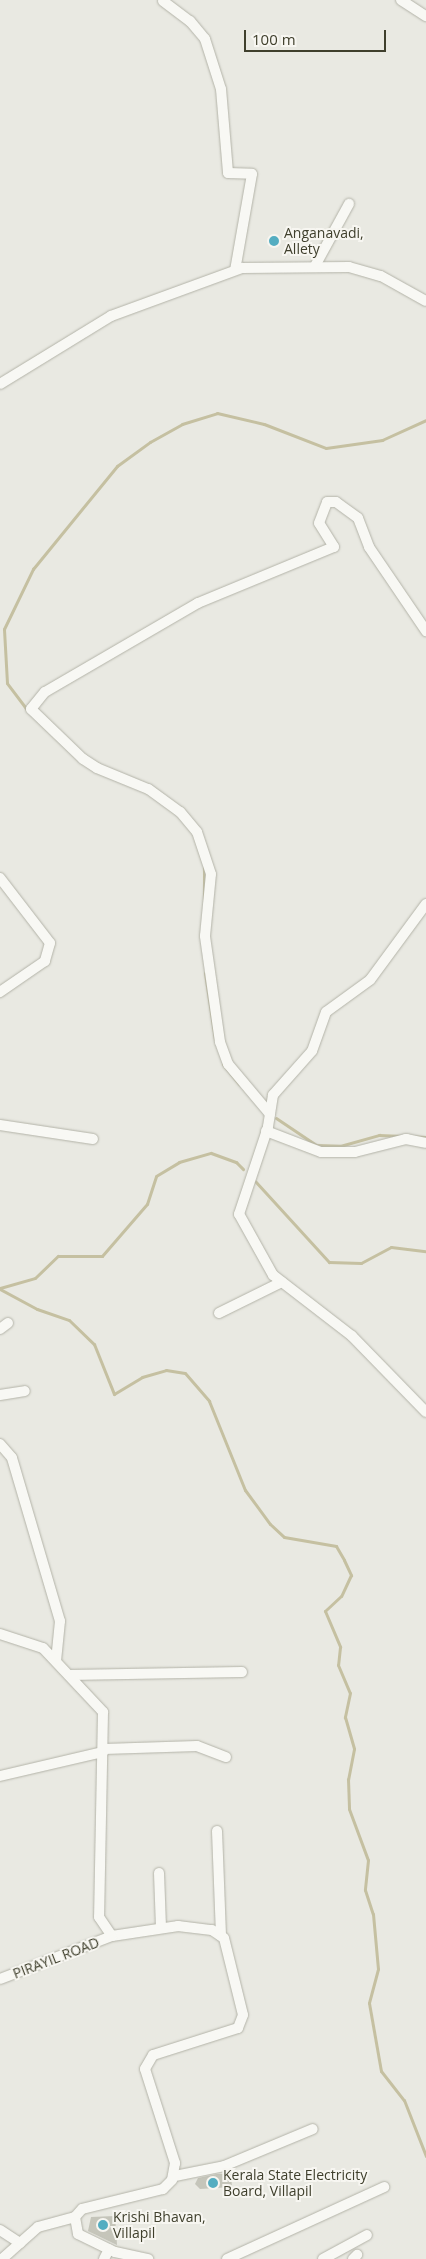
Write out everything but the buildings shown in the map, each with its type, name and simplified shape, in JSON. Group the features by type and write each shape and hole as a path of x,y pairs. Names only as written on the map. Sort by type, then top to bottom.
{"street":[{"path":"401,0 426,16"},
{"path":"163,1 190,20 205,39 216,65 228,173 252,174 235,270"},
{"path":"315,266 349,204"},
{"path":"0,384 112,316 235,270 264,266 349,267 381,276 426,301"},
{"path":"270,1114 228,1064 220,1042 205,936 210,874 197,832 180,812 148,789 97,768 83,759 31,709 45,692 198,602 334,546 319,523 326,502 336,502 358,518 369,546 426,631"},
{"path":"0,878 50,943 45,961 0,992"},
{"path":"426,904 370,980 326,1012 312,1051 273,1095 266,1131 239,1214 274,1275 352,1336 426,1412"},
{"path":"0,1125 93,1140"},
{"path":"266,1131 321,1152 355,1152 406,1139 426,1143"},
{"path":"219,1313 282,1282"},
{"path":"0,1395 25,1391"},
{"path":"0,1444 12,1458 60,1622 56,1661"},
{"path":"0,1634 43,1648 104,1712 99,1917 112,1936"},
{"path":"69,1675 242,1672"},
{"path":"0,1776 104,1750 197,1746 226,1757"},
{"path":"175,2176 175,2164 145,2069 153,2056 238,2028 243,2015 221,1936 217,1831"},
{"path":"159,1873 161,1928"},
{"name":"PIRAYIL ROAD","path":"0,1979 112,1936 178,1926 212,1930 221,1936"},
{"path":"2,2259 38,2227 74,2217 82,2209 163,2189 175,2176 224,2166 313,2129"},
{"path":"227,2259 384,2187"},
{"path":"74,2217 78,2234 109,2249 148,2259"},
{"path":"0,2230 20,2243"},
{"path":"323,2259 367,2235"},
{"path":"104,2259 109,2249"}],"waterway":[{"path":"28,711 7,683 4,629 33,569 117,466 150,442 182,424 217,413 264,424 326,448 382,440 426,420"},
{"path":"204,866 204,900"},
{"path":"205,973 215,1039"},
{"path":"223,1064 239,1084"},
{"path":"276,1118 316,1145 340,1146 379,1135 426,1137"},
{"path":"0,1288 35,1278 58,1256 102,1256 147,1204 156,1176 179,1162 211,1153 236,1162 243,1169"},
{"path":"255,1181 329,1262 361,1263 391,1247 426,1251"},
{"path":"0,1289 37,1309 69,1320 94,1344 114,1394 142,1377 166,1370 185,1373 209,1401 245,1490 270,1524 284,1537 336,1546 344,1560 351,1575 341,1596 325,1611 340,1647 338,1665 350,1693 345,1717 354,1749 348,1779 349,1809 368,1860 365,1890 373,1914 378,1969 369,2003 381,2071 404,2100 426,2156"}],"place":[{"name":"Anganavadi, Allety","path":"274,241"},
{"name":"Kerala State Electricity Board, Villapil","path":"213,2183"},
{"name":"Krishi Bhavan, Villapil","path":"103,2225"}]}
